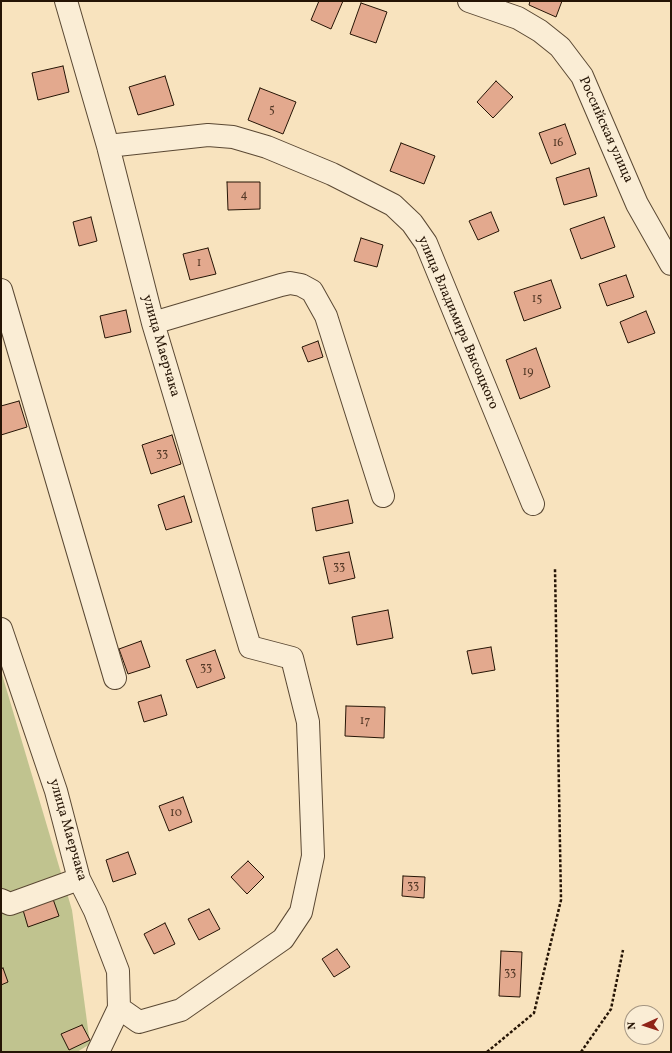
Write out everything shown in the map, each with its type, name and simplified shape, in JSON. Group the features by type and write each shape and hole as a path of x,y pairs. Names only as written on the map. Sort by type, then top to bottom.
{"street":[{"name":"улица Маерчака","path":"66,1 108,146 153,323 250,647 292,658 308,722 313,856 301,912 283,939 181,1010 139,1022 119,1008"},
{"name":"Российская улица","path":"469,1 518,18 540,31 560,47 582,76 637,204 671,264"},
{"name":"улица Владимира Высоцкого","path":"108,146 208,136 233,137 267,147 332,174 393,205 412,223 426,243 533,504"},
{"path":"153,323 290,283 301,285 312,291 326,316 383,496"},
{"path":"1,290 115,678"},
{"name":"улица Маерчака","path":"1,629 56,791 79,879 95,911 118,971 119,1008 98,1052"},
{"path":"1,900 10,904 79,879"}],"path":[{"path":"487,1052 534,1013 562,900 555,569"},
{"path":"581,1052 611,1009 623,950"}],"green space":[{"path":"1,671 72,910 90,1044 77,1052 1,1052"}],"building":[{"path":"319,1 343,1 331,29 311,20"},
{"path":"530,1 562,1 556,17 529,5"},
{"path":"361,3 387,12 376,43 350,34"},
{"path":"63,66 69,92 38,100 32,73"},
{"path":"165,76 174,105 138,115 129,87"},
{"path":"496,81 513,97 493,118 477,102"},
{"path":"260,88 296,102 283,134 248,120"},
{"path":"565,124 576,154 551,164 539,133"},
{"path":"401,143 435,156 424,184 390,171"},
{"path":"589,168 597,196 564,205 556,178"},
{"path":"227,182 260,182 260,209 228,210"},
{"path":"491,212 499,231 478,240 469,221"},
{"path":"91,217 97,241 79,246 73,222"},
{"path":"604,217 615,247 581,259 570,229"},
{"path":"361,238 383,245 377,267 354,261"},
{"path":"208,248 216,274 190,280 183,254"},
{"path":"626,275 634,297 607,306 599,284"},
{"path":"551,280 561,308 524,321 514,292"},
{"path":"126,310 131,332 105,338 100,316"},
{"path":"646,311 655,333 628,343 620,322"},
{"path":"318,341 323,357 308,362 302,347"},
{"path":"536,348 550,387 520,399 506,360"},
{"path":"19,401 27,427 1,435 1,406"},
{"path":"172,435 181,464 151,474 142,445"},
{"path":"184,496 192,522 166,530 158,505"},
{"path":"348,500 353,523 316,531 312,508"},
{"path":"349,552 355,578 329,584 323,557"},
{"path":"388,610 393,638 357,645 352,617"},
{"path":"141,641 150,667 128,674 119,649"},
{"path":"491,647 495,670 472,674 467,651"},
{"path":"215,650 225,678 197,688 186,660"},
{"path":"161,695 167,715 144,722 138,702"},
{"path":"346,706 385,707 384,738 345,736"},
{"path":"183,797 192,822 169,831 159,806"},
{"path":"128,852 136,874 113,882 106,860"},
{"path":"248,861 264,877 247,894 231,877"},
{"path":"403,876 425,877 424,898 402,896"},
{"path":"53,899 59,916 28,927 23,910"},
{"path":"209,909 220,929 199,940 188,919"},
{"path":"165,923 175,944 154,954 144,934"},
{"path":"337,949 350,967 334,977 322,959"},
{"path":"501,951 522,952 520,997 499,996"},
{"path":"3,968 8,982 1,985 1,969"},
{"path":"82,1025 90,1040 69,1050 61,1034"}]}
